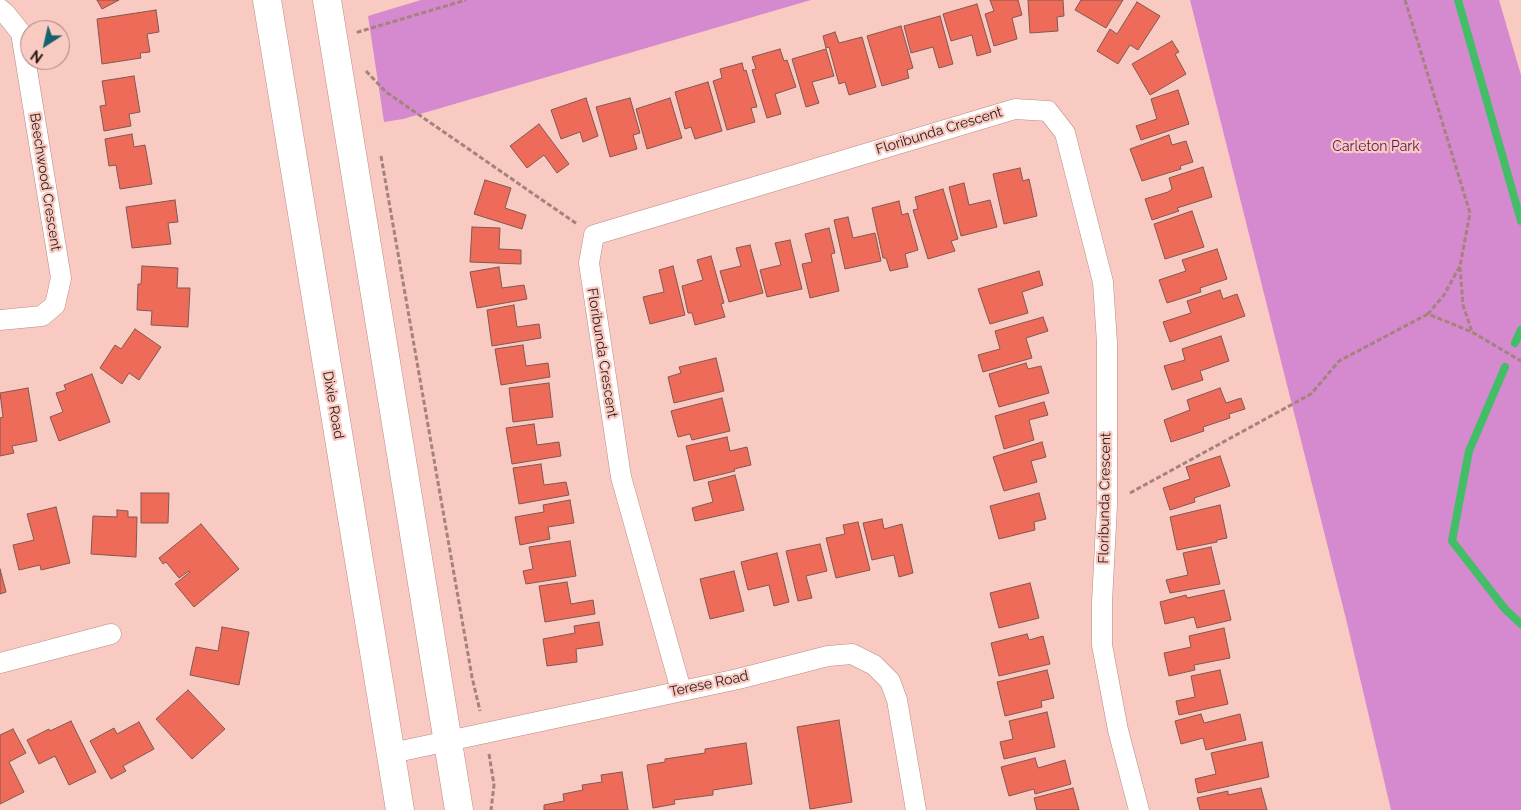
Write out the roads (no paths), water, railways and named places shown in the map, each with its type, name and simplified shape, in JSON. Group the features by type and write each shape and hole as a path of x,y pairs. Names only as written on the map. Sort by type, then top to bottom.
{"main road":[{"name":"Dixie Road","path":"267,0 400,810"},
{"path":"327,0 459,810"}],"street":[{"name":"Beechwood Crescent","path":"0,9 22,33 61,278 55,305 42,316 0,320"},
{"name":"Floribunda Crescent","path":"681,690 621,477 589,263 594,235 1014,109 1048,111 1065,133 1103,282 1106,343 1107,505 1102,602 1102,645 1118,730 1139,810"},
{"path":"0,663 111,634"},
{"name":"Terese Road","path":"392,753 738,679 828,656 852,654 874,665 890,681 897,700 916,810"}],"waterway":[{"path":"1458,0 1521,221"},
{"path":"1515,343 1521,330"},
{"path":"1505,367 1469,451 1452,541 1505,609 1521,624"}],"park label":[{"name":"Carleton Park","path":"1376,147"}]}
